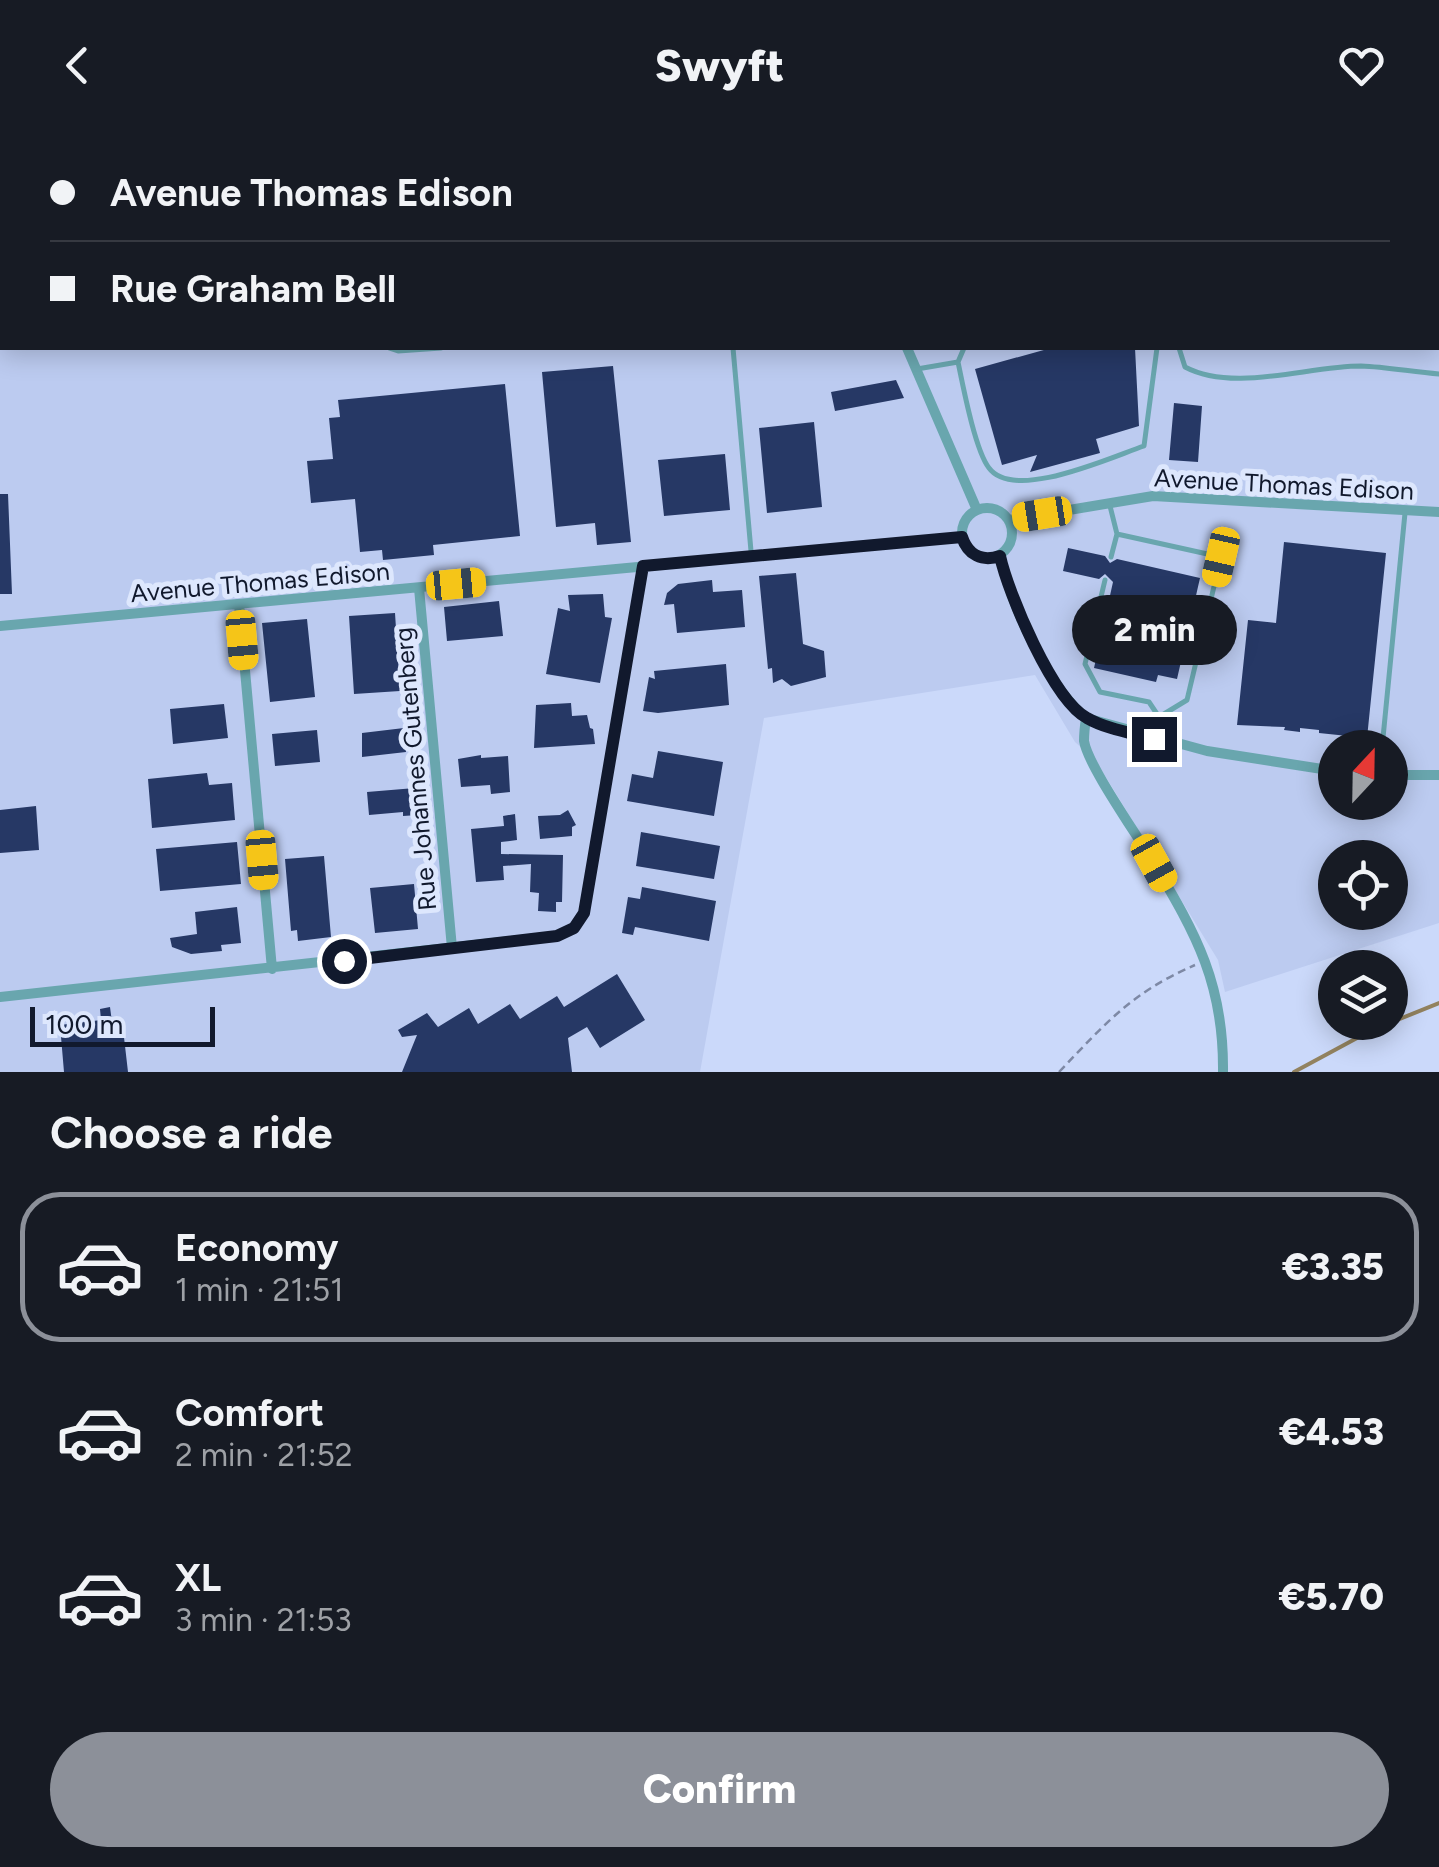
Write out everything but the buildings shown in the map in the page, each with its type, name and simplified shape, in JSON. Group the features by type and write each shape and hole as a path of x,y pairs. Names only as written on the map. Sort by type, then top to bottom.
{"street":[{"path":"907,350 977,510"},
{"name":"Avenue Thomas Edison","path":"1009,520 1153,496 1439,512"},
{"path":"995,509 1009,520 1011,542 1000,556 976,556 962,537 964,522 977,510 995,509"},
{"name":"Avenue Thomas Edison","path":"0,626 962,537"},
{"path":"1000,556 1024,623 1052,676 1071,705 1086,718 1207,751 1318,767"},
{"path":"0,998 557,936 574,928 584,913 643,566"},
{"name":"Rue Johannes Gutenberg","path":"419,588 452,948"},
{"path":"239,604 272,970"},
{"path":"1086,718 1084,739 1092,762 1154,863 1206,961 1222,1021 1223,1072"},
{"path":"1408,775 1439,775"}],"lane":[{"path":"733,350 751,551"},
{"path":"963,350 958,362 972,421 988,468 1006,481 1036,481 1144,446 1157,350"},
{"path":"1180,350 1185,367 1203,377 1360,366 1439,374"},
{"path":"916,370 958,362"},
{"path":"1109,503 1117,534 1111,558"},
{"path":"1384,730 1406,510"},
{"path":"1117,534 1221,557 1187,700 1159,716"},
{"path":"1105,580 1084,664 1100,692 1149,702 1159,716 1154,739"}],"path":[{"path":"1059,1072 1132,999 1160,980 1206,961"}],"shaded area":[{"path":"0,350 1439,350 1439,923 1355,950 1318,950 1318,962 1225,992 1218,960 1096,761 1075,742 1035,675 764,718 700,1072 0,1072"}],"waterway":[{"path":"1294,1072 1370,1031 1439,1003"}],"route":[{"path":"344,961 557,936 574,928 584,913 643,566 962,537 976,556 1000,556 1024,623 1071,705 1086,718 1154,739"}]}
